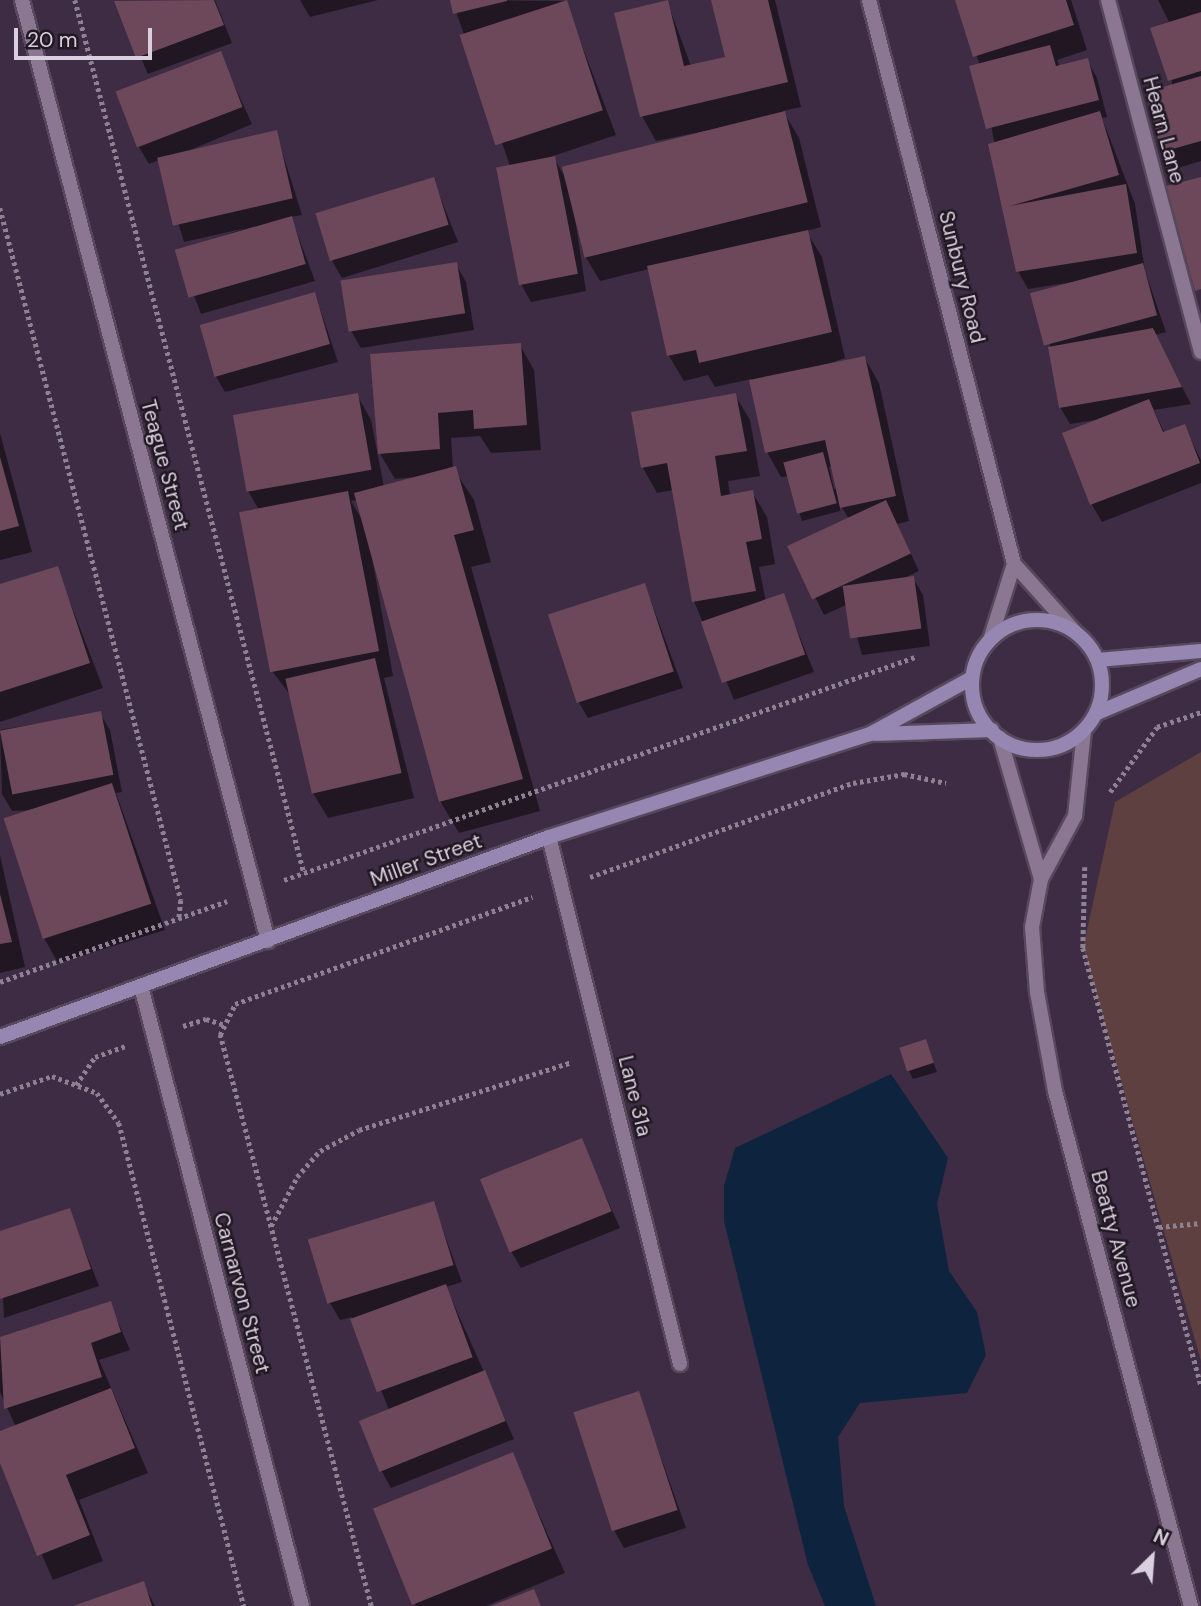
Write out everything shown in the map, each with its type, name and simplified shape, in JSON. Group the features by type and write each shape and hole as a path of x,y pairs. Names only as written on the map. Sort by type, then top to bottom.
{"main road":[{"path":"1028,620 1075,632 1098,660 1102,693 1097,713 1084,731 1046,749 996,734 974,702 972,678 990,640 1028,620"},
{"path":"1098,660 1201,651"},
{"path":"1097,713 1201,668"},
{"name":"Miller Street","path":"0,1037 142,990 548,837 870,734 972,678"},
{"name":"Miller Street","path":"870,734 996,734"}],"street":[{"name":"Teague Street","path":"22,0 268,941"},
{"name":"Sunbury Road","path":"869,0 1014,564 1075,632"},
{"name":"Hearn Lane","path":"1108,0 1198,328 1201,352"},
{"path":"990,640 1014,564"},
{"name":"Beatty Avenue","path":"1084,731 1075,816 1041,879 1032,927 1055,1091 1191,1606"},
{"name":"Beatty Avenue","path":"996,734 1041,879"},
{"name":"Lane 31a","path":"548,837 680,1364"},
{"name":"Carnarvon Street","path":"142,990 302,1606"}],"path":[{"path":"75,0 304,873"},
{"path":"0,208 181,900 179,918"},
{"path":"0,982 915,657"},
{"path":"1105,807 1134,753 1157,727 1201,712"},
{"path":"370,1606 220,1035 235,1004 853,783 904,774 946,783"},
{"path":"1089,856 1083,948 1201,1386"},
{"path":"271,1227 297,1177 320,1151 359,1130 558,1062 605,1062"},
{"path":"0,1094 52,1076 97,1093 119,1123 244,1606"},
{"path":"1159,1227 1201,1223"}],"shaded area":[{"path":"1201,752 1201,1361 1083,948 1115,802"}],"water":[{"path":"891,1074 948,1158 937,1204 949,1271 977,1312 986,1355 967,1393 860,1403 838,1437 844,1506 876,1606 825,1606 808,1565 724,1221 724,1186 735,1148"}],"building":[{"path":"214,0 224,25 136,58 114,1"},
{"path":"450,0 507,0 507,1 453,14"},
{"path":"567,0 603,110 495,145 460,35"},
{"path":"668,0 684,66 725,57 711,0 768,0 788,82 640,117 614,13"},
{"path":"955,0 1066,0 1074,25 973,57"},
{"path":"1201,12 1201,71 1168,81 1150,28"},
{"path":"1050,45 1056,66 1088,58 1099,100 986,129 969,66"},
{"path":"221,51 243,107 137,148 116,91"},
{"path":"1201,76 1201,141 1162,152 1145,92"},
{"path":"785,111 808,202 585,258 562,167"},
{"path":"1100,111 1119,175 1010,206 1126,184 1137,253 1016,272 988,144"},
{"path":"277,130 293,198 173,226 157,158"},
{"path":"555,156 578,274 519,285 496,167"},
{"path":"434,177 449,225 330,261 315,213"},
{"path":"1201,177 1201,289 1195,291 1166,186"},
{"path":"292,216 306,264 189,298 175,250"},
{"path":"808,230 832,332 699,363 696,350 667,356 647,266"},
{"path":"457,262 465,313 349,332 340,280"},
{"path":"1143,263 1157,315 1044,345 1030,293"},
{"path":"315,292 330,344 215,377 200,325"},
{"path":"1153,328 1182,387 1059,408 1048,347"},
{"path":"521,343 527,425 474,429 473,410 438,413 440,449 378,454 370,354"},
{"path":"865,356 896,496 840,508 825,440 765,453 749,380"},
{"path":"358,393 372,470 246,492 233,415"},
{"path":"736,393 747,451 715,456 721,496 753,490 762,539 746,542 756,591 692,602 667,463 641,468 631,412"},
{"path":"1149,399 1163,432 1185,424 1200,463 1090,505 1062,433"},
{"path":"823,452 837,503 797,514 783,463"},
{"path":"0,457 19,526 0,531"},
{"path":"456,466 474,530 454,535 523,779 439,802 354,493"},
{"path":"348,491 379,651 270,672 239,512"},
{"path":"886,500 911,553 812,600 787,546"},
{"path":"58,566 90,663 0,692 0,584"},
{"path":"914,576 921,628 850,639 843,586"},
{"path":"645,583 674,671 577,703 548,615"},
{"path":"784,593 805,654 722,683 701,622"},
{"path":"375,658 402,773 312,794 285,679"},
{"path":"101,711 113,775 12,794 0,731"},
{"path":"112,783 151,904 43,939 4,818"},
{"path":"0,894 12,942 0,944"},
{"path":"926,1039 934,1063 907,1071 899,1048"},
{"path":"582,1138 612,1211 510,1252 480,1179"},
{"path":"434,1201 454,1265 327,1304 308,1240"},
{"path":"70,1208 91,1269 0,1299 0,1231"},
{"path":"446,1284 473,1357 377,1392 350,1319"},
{"path":"111,1301 121,1332 91,1343 102,1377 4,1409 0,1337"},
{"path":"485,1370 506,1421 380,1472 359,1421"},
{"path":"111,1388 135,1448 66,1475 90,1535 37,1556 0,1463 0,1431"},
{"path":"639,1391 678,1510 612,1531 573,1412"},
{"path":"513,1452 552,1548 412,1605 373,1509"},
{"path":"144,1581 152,1606 73,1606"},
{"path":"534,1589 541,1606 491,1606"}]}
